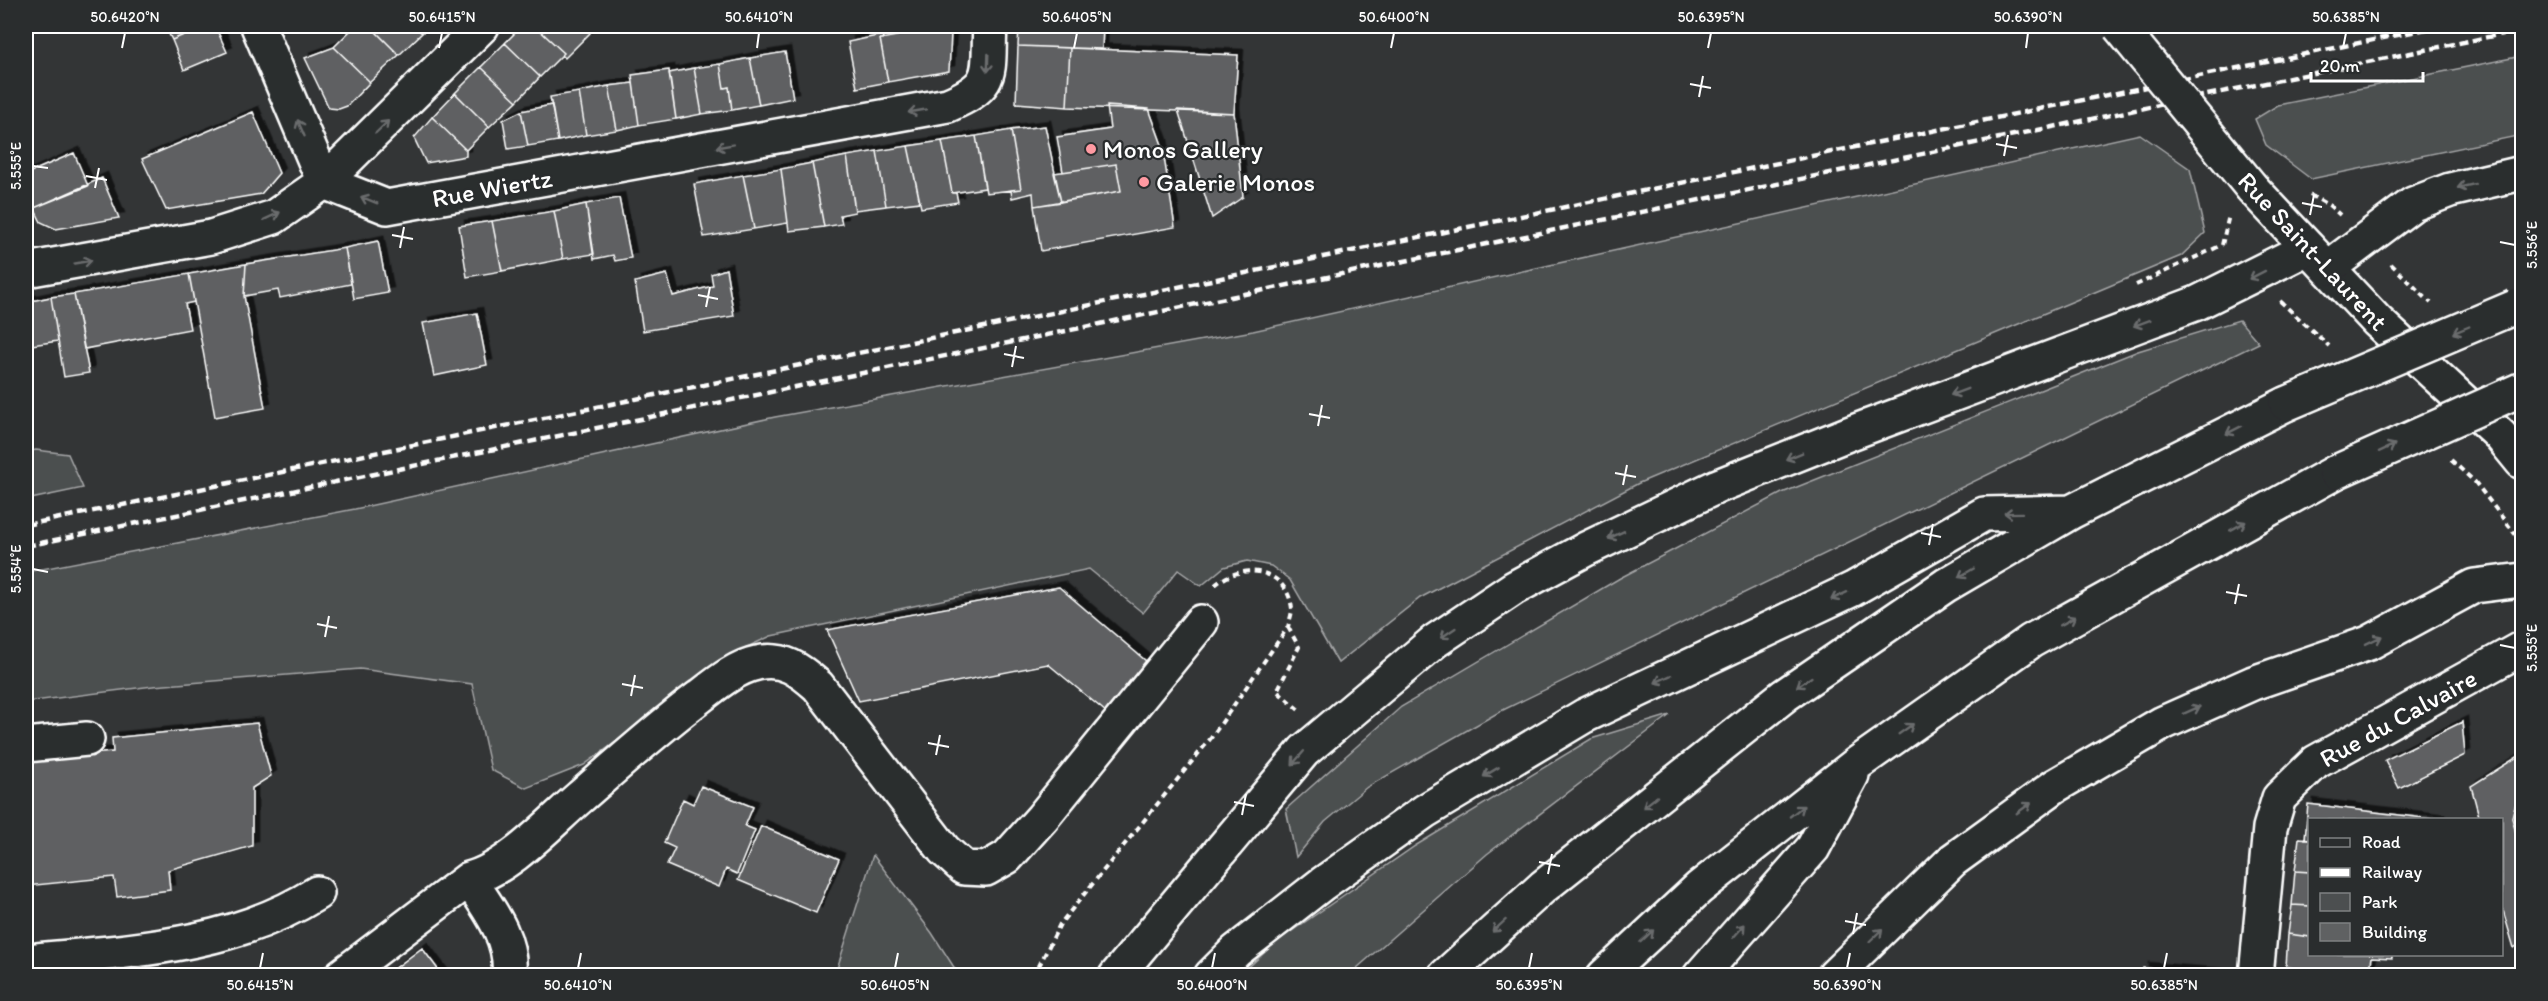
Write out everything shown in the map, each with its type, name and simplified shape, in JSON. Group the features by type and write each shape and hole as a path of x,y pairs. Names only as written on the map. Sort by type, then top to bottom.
{"main road":[{"path":"258,26 324,182"},
{"path":"27,266 211,237 274,217 324,182 482,26"},
{"name":"Rue Wiertz","path":"324,182 387,207 948,105 973,94 988,75 990,26"},
{"name":"Rue Saint-Laurent","path":"2119,26 2252,188 2377,321 2500,435 2523,462"},
{"path":"1116,975 1304,751 1435,641 1514,588 1586,549 1718,486 1848,434 2318,258 2413,204 2450,190 2523,173"},
{"path":"1445,975 1543,887 1785,695 1946,585 2071,512 2286,404 2519,305"},
{"path":"1604,975 1699,888 1858,763 2031,642 2336,472 2523,389"},
{"path":"1211,975 1236,951 1322,884 1425,811 1584,716 1853,589 1984,514 2071,512"},
{"path":"1834,975 1953,860 2055,786 2163,723 2253,683 2369,643 2474,586 2523,580"},
{"path":"341,975 469,879 484,875 536,836 627,755 705,693 737,671 757,663 777,662 796,667 818,686 944,850 964,868 986,869 1007,856 1042,819 1202,621"},
{"name":"Rue du Calvaire","path":"2256,975 2270,828 2279,798 2316,762 2523,648"},
{"path":"26,746 87,739"},
{"path":"1700,975 1813,848 1858,763"},
{"path":"469,879 500,924 510,968 509,975"},
{"path":"26,962 107,964 157,948 252,926 293,909 317,893"}],"path":[{"path":"1034,975 1060,924 1217,730 1288,627 1292,609 1278,580 1264,572 1247,570 1216,583 1204,596 1202,621"},
{"path":"1288,627 1299,647 1277,691 1306,717"}],"green space":[{"path":"2522,56 2522,135 2311,179 2266,145 2255,119 2278,105"},
{"path":"2140,134 2190,169 2205,233 2181,256 1639,483 1420,598 1338,663 1290,580 1271,566 1247,561 1224,567 1201,586 1178,570 1143,613 1089,569 771,636 745,648 584,765 526,788 491,770 472,684 360,669 153,686 26,702 26,572 355,509 775,417 1253,331"},
{"path":"2239,320 2259,343 1501,711 1367,787 1325,822 1296,857 1286,809 1401,707 1620,578 1782,493 2138,351"},
{"path":"36,450 68,454 83,488 26,500 26,452"},
{"path":"1670,715 1487,854 1349,975 1240,975 1276,942 1415,846 1591,739"},
{"path":"873,855 932,933 959,975 835,975"}],"building":[{"path":"165,26 205,26 172,40"},
{"path":"205,26 215,26 227,52 184,70 172,40"},
{"path":"355,26 370,26 399,55 370,82 334,47"},
{"path":"370,26 414,26 422,33 399,55"},
{"path":"414,26 429,26 422,33"},
{"path":"522,26 535,26 564,53 540,77 505,43"},
{"path":"535,26 583,26 590,33 565,58 562,55 564,53"},
{"path":"895,26 901,26 901,29 951,33 949,71 888,82 880,39 897,36"},
{"path":"901,26 952,26 951,33 901,29"},
{"path":"1019,26 1103,26 1102,49 1018,46"},
{"path":"882,35 883,39 880,39 888,82 857,88 848,42"},
{"path":"505,43 540,77 517,101 481,67"},
{"path":"1018,46 1070,48 1067,107 1016,103"},
{"path":"334,47 370,82 347,106 339,109 329,108 305,58"},
{"path":"1070,48 1238,55 1234,113 1067,107"},
{"path":"785,52 793,98 759,105 750,58"},
{"path":"750,58 759,105 732,110 729,87 724,88 720,64"},
{"path":"720,64 724,88 729,87 732,110 702,114 694,68"},
{"path":"481,67 517,101 489,127 455,93"},
{"path":"694,68 702,114 676,119 669,73"},
{"path":"669,70 676,119 639,125 632,75"},
{"path":"633,83 639,125 617,130 609,86"},
{"path":"609,86 617,130 586,135 579,92"},
{"path":"579,92 586,135 558,141 550,97"},
{"path":"455,93 489,127 466,150 432,117"},
{"path":"552,105 558,141 528,146 521,111"},
{"name":"Galerie Monos","path":"1107,106 1149,109 1162,145 1175,227 1041,251 1034,206 1121,191 1116,164 1063,172 1057,137 1110,129"},
{"path":"1178,110 1234,113 1243,197 1212,218"},
{"path":"521,111 528,146 508,149 503,120"},
{"path":"253,112 279,173 261,194 166,210 142,159"},
{"path":"432,117 466,150 466,156 426,163 414,138"},
{"path":"1045,126 1061,202 1034,206 1033,193 1012,198 1011,190 1021,189 1011,130"},
{"path":"1011,130 1021,189 986,193 976,136"},
{"path":"976,136 985,188 952,193 942,141"},
{"path":"942,141 952,193 956,193 958,202 921,208 908,146"},
{"path":"908,146 920,202 886,206 877,151"},
{"path":"877,151 886,206 855,210 847,156"},
{"path":"74,153 88,186 34,208 26,187 26,174"},
{"path":"847,156 855,212 840,215 842,224 824,227 812,163"},
{"path":"812,163 824,227 789,231 781,169"},
{"path":"1116,164 1121,191 1061,202 1054,173"},
{"path":"781,169 788,223 754,229 743,175"},
{"path":"743,175 754,229 704,237 694,184"},
{"path":"102,178 119,218 56,229 41,222 34,208"},
{"path":"619,198 631,258 615,261 613,255 594,259 586,204"},
{"path":"586,204 594,254 563,259 554,211"},
{"path":"554,211 563,259 502,271 492,221"},
{"path":"492,221 502,271 467,277 459,226"},
{"path":"378,241 388,293 354,299 345,248"},
{"path":"345,248 351,284 280,298 278,290 244,296 246,264"},
{"path":"246,264 244,296 265,408 215,417 189,274"},
{"path":"726,269 734,316 643,331 635,282 667,274 673,296 713,286 711,274"},
{"path":"189,274 194,302 185,304 190,329 84,349 74,294"},
{"path":"74,294 89,373 64,377 51,297"},
{"path":"51,297 58,341 32,345 26,302"},
{"path":"477,313 487,365 434,376 423,323"},
{"path":"1059,587 1146,661 1106,712 1048,664 859,701 827,630"},
{"path":"2462,722 2465,755 2399,788 2385,760"},
{"path":"257,723 271,776 252,788 252,846 168,870 170,890 117,897 114,877 26,886 26,760 113,752 112,738"},
{"path":"2522,754 2522,796 2517,799 2512,818 2522,856 2522,942 2514,948 2503,910 2503,818 2479,818 2471,786"},
{"path":"701,786 753,807 745,826 755,830 737,874 726,869 719,887 667,865 675,848 664,843 683,799 693,804"},
{"path":"2308,804 2424,818 2308,818 2308,839 2305,839"},
{"path":"761,826 839,859 816,913 738,880"},
{"path":"2299,838 2308,839 2308,872 2295,871"},
{"path":"2295,871 2308,872 2308,906 2292,905"},
{"path":"2292,905 2308,906 2308,937 2288,934"},
{"path":"2288,934 2308,937 2308,956 2392,956 2392,958 2372,957 2369,976 2286,967"},
{"path":"422,948 443,976 385,976"},
{"path":"2286,967 2368,976 2285,976"},
{"path":"2143,968 2217,974 2143,976"}],"railway":[{"path":"26,525 2441,26"},
{"path":"26,546 2522,30"}],"place":[{"name":"Monos Gallery","path":"1091,149"},
{"name":"Galerie Monos","path":"1144,182"}]}
